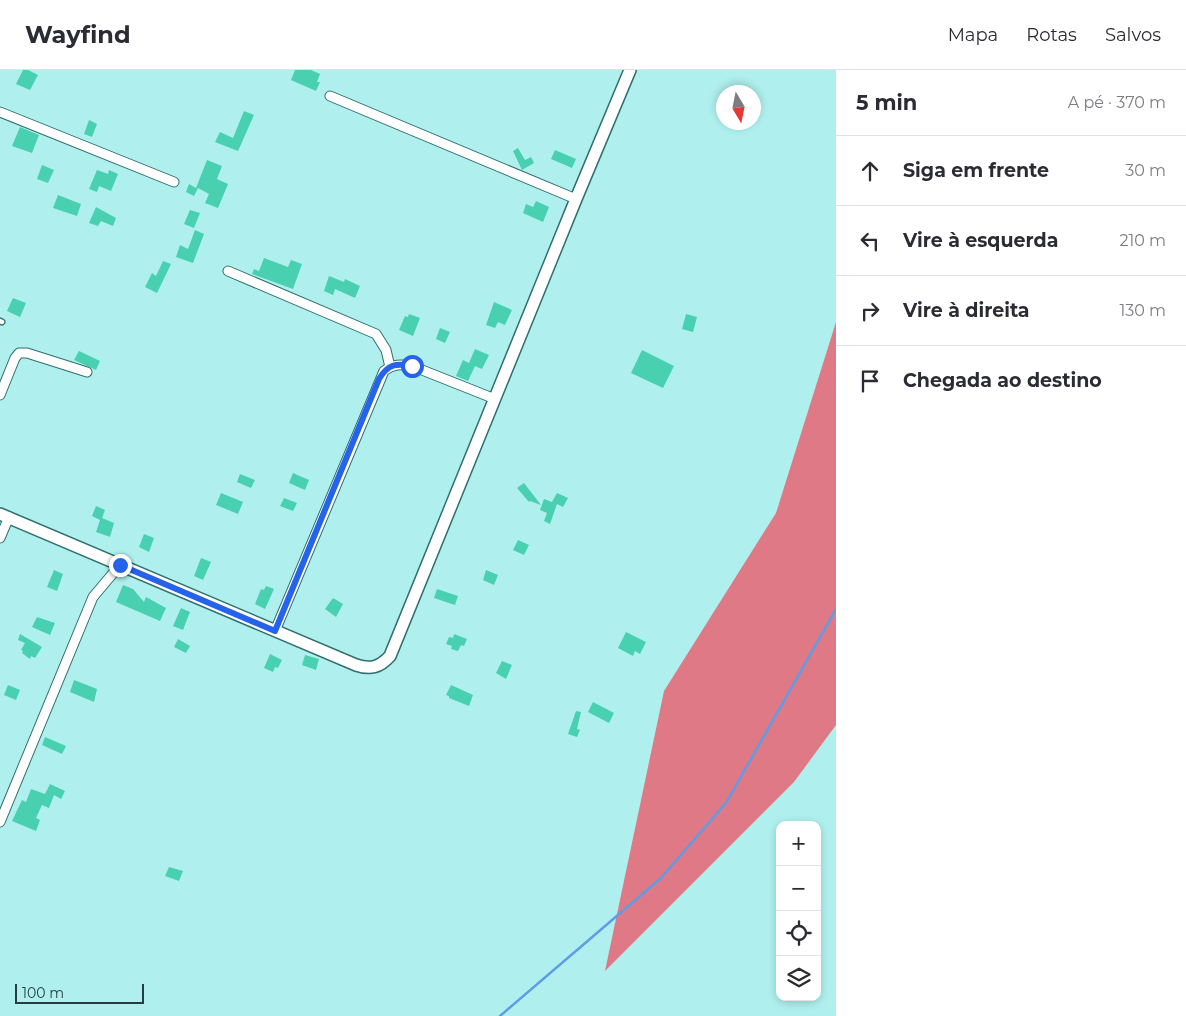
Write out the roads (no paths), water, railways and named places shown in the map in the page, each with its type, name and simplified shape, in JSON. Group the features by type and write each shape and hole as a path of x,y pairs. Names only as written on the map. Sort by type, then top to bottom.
{"street":[{"path":"0,538 4,515 364,668 370,669 384,663 390,656 630,70"},
{"path":"330,96 576,198"},
{"path":"0,112 174,182"},
{"path":"228,272 376,334 386,350 390,367"},
{"path":"0,395 15,358 19,353 27,353 87,372"},
{"path":"275,631 379,379 384,371 401,364 412,366 495,399"},
{"path":"0,822 93,597 120,565"}],"waterway":[{"path":"500,1016 660,879 726,803 836,609"}]}
